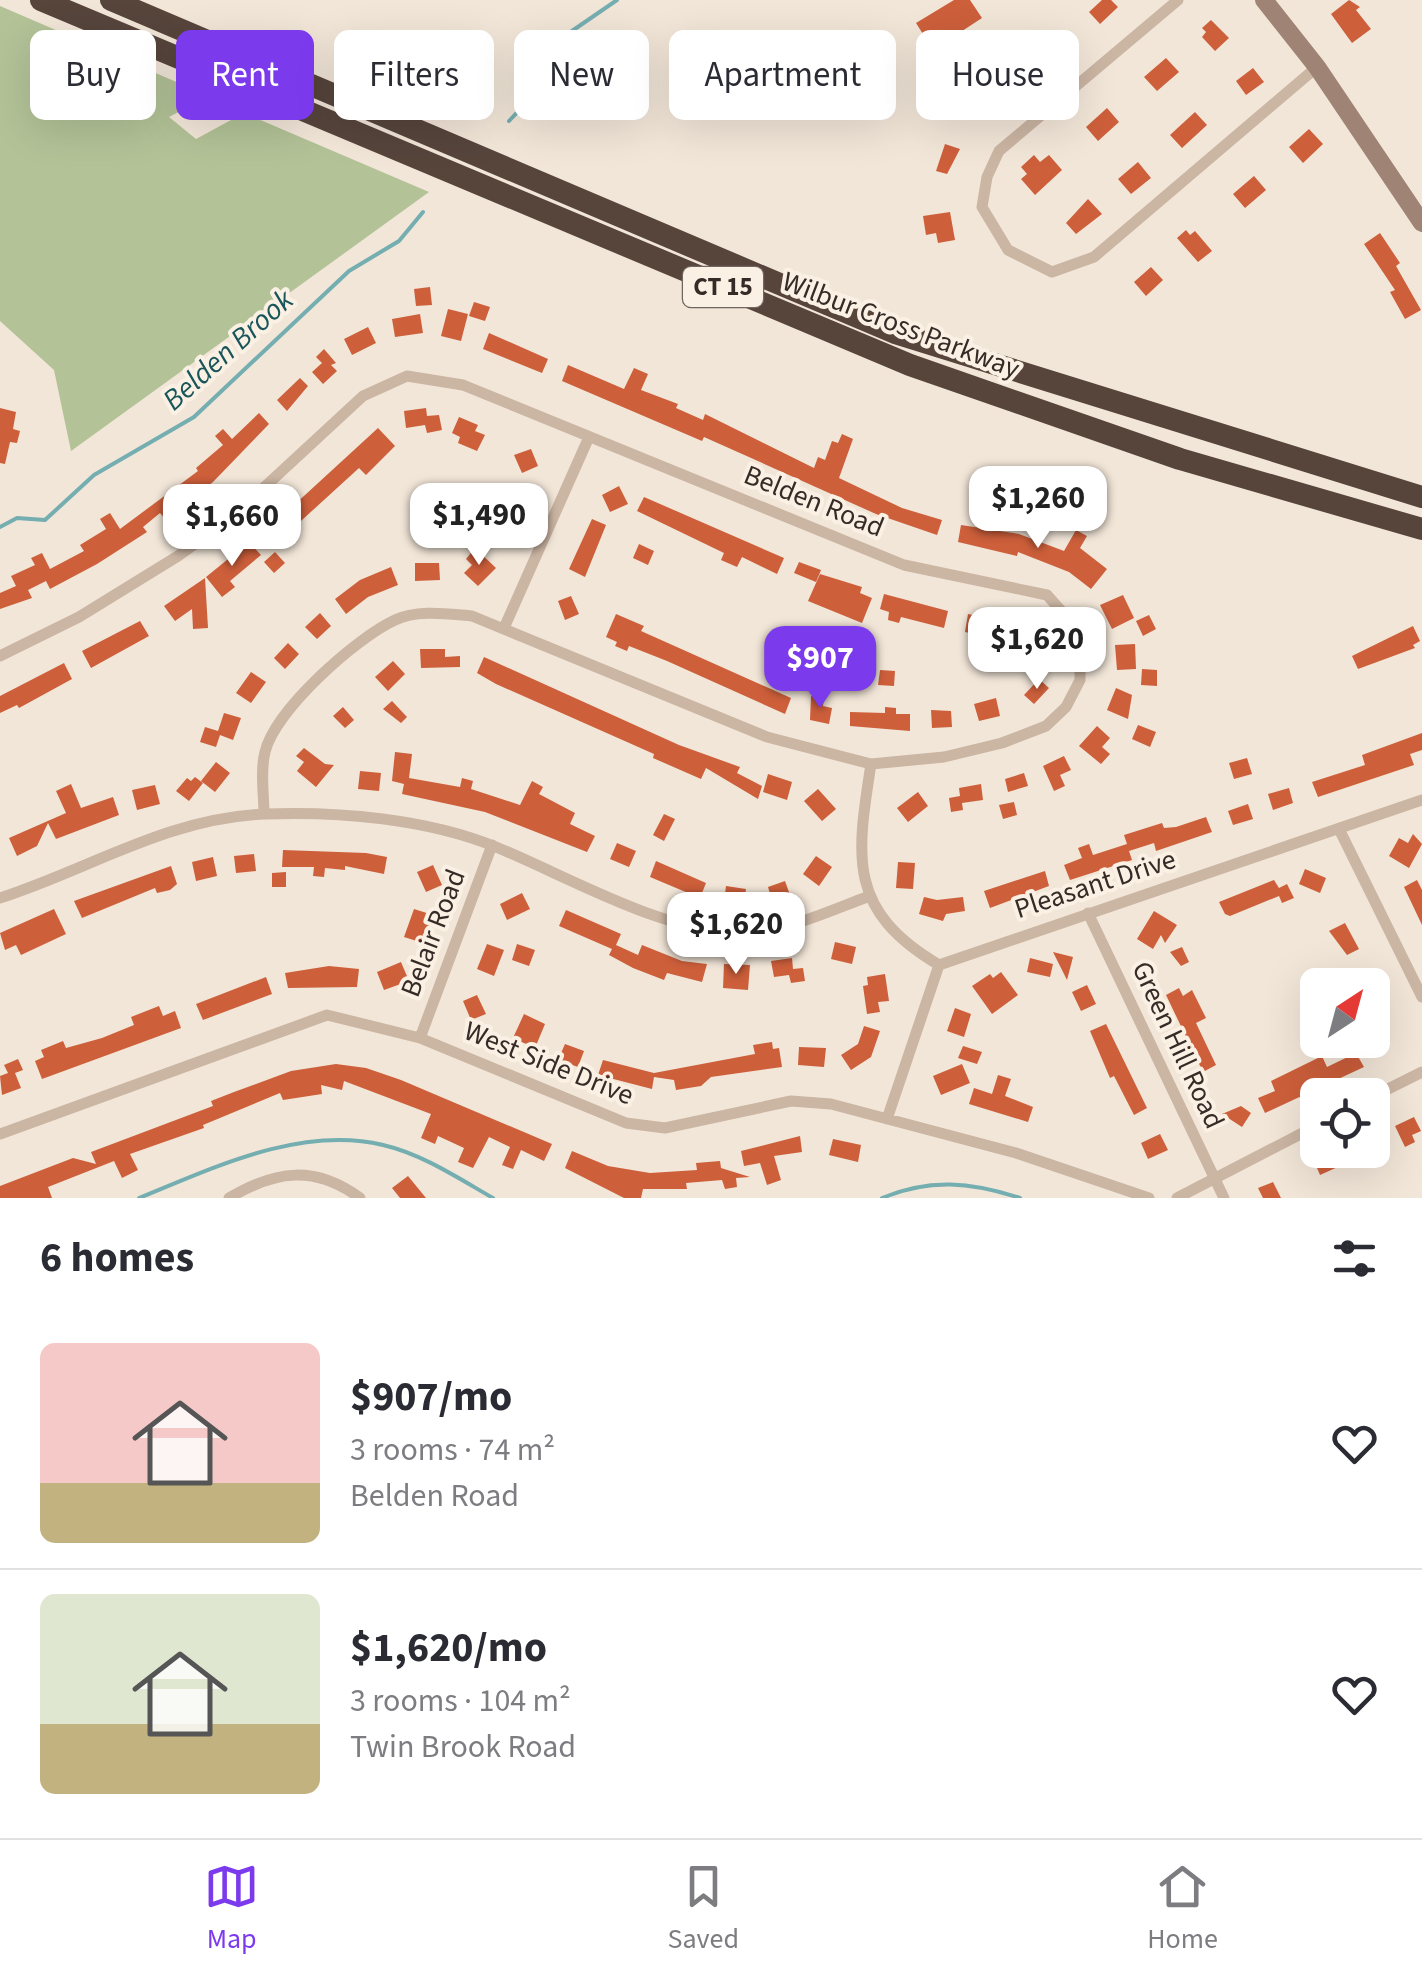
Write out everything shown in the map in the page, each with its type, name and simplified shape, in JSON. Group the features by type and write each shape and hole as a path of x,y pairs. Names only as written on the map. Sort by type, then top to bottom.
{"highway":[{"name":"Wilbur Cross Parkway","path":"40,0 910,365 1180,458 1422,529"},
{"name":"Wilbur Cross Parkway","path":"111,0 441,144 895,333 1422,497"}],"main road":[{"path":"1264,0 1317,67 1422,223"}],"street":[{"path":"1178,0 999,151 987,177 982,207 1008,250 1052,272 1094,257 1317,67"},
{"name":"Belden Road","path":"0,656 80,617 178,556 230,520 363,396 408,376 463,384 904,565 1047,595 1071,622 1080,647 1080,680 1066,707 1046,726 1002,743 944,757 871,764 767,737 472,616 433,613 397,618 366,638 307,690 272,732 264,754 264,814"},
{"path":"504,628 589,437"},
{"path":"871,764 863,862 867,897 882,921 910,948 938,965 887,1119"},
{"name":"Pleasant Drive","path":"938,965 1422,800"},
{"path":"0,898 166,830 264,814 419,827 492,846 695,930 741,933 776,927 867,897"},
{"path":"1339,830 1422,997"},
{"name":"Belair Road","path":"420,1038 492,846"},
{"name":"Green Hill Road","path":"1088,912 1224,1198"},
{"name":"West Side Drive","path":"0,1134 327,1015 420,1038 626,1123 666,1128 791,1101 830,1104 1016,1153 1149,1198"},
{"path":"1390,1089 1422,1072"},
{"path":"1177,1198 1300,1133"},
{"path":"229,1198 275,1176 307,1172 338,1182 360,1198"}],"green space":[{"path":"0,6 56,30 30,30 30,120 156,120 156,73 176,82 176,113 169,117 196,139 231,120 260,120 429,192 71,451 54,370 0,321"}],"building":[{"path":"954,0 970,0 982,18 964,30 920,30 916,23"},
{"path":"1102,0 1111,0 1118,7 1100,24 1089,12"},
{"path":"1349,0 1360,7 1356,10 1371,29 1352,43 1331,14"},
{"path":"1211,20 1229,38 1215,51 1202,37 1206,32 1202,28"},
{"path":"1166,58 1179,72 1157,91 1144,77"},
{"path":"1253,68 1264,82 1246,95 1236,81"},
{"path":"1107,108 1119,122 1098,141 1086,127"},
{"path":"1195,112 1207,125 1182,148 1170,135"},
{"path":"1309,129 1323,144 1303,163 1289,147"},
{"path":"945,144 960,149 947,174 936,171"},
{"path":"1034,155 1040,162 1049,155 1062,170 1035,195 1021,179 1027,174 1021,167"},
{"path":"1138,162 1151,178 1131,194 1118,179"},
{"path":"1254,176 1266,190 1245,208 1233,194"},
{"path":"1088,199 1102,214 1076,234 1066,223"},
{"path":"950,212 955,240 938,243 936,233 926,235 923,216"},
{"path":"1186,230 1190,235 1195,231 1212,251 1198,262 1177,238"},
{"path":"1380,233 1400,263 1396,266 1421,310 1405,319 1390,292 1395,290 1364,244"},
{"path":"1151,267 1163,280 1146,296 1134,282"},
{"path":"430,287 432,305 416,306 414,289"},
{"path":"474,302 490,307 485,321 469,316"},
{"path":"448,309 468,314 461,341 441,336"},
{"path":"420,314 423,333 395,337 392,319"},
{"path":"368,327 376,343 352,355 344,339"},
{"path":"489,333 548,359 542,373 483,349"},
{"path":"324,349 336,363 331,365 337,371 323,384 312,372 322,363 316,357"},
{"path":"568,365 624,389 634,368 648,374 641,390 678,404 676,408 703,420 705,414 814,468 818,457 825,460 832,441 838,443 842,434 853,439 839,478 902,508 942,520 937,535 876,514 704,437 702,441 562,381"},
{"path":"300,378 308,386 287,411 277,400"},
{"path":"0,408 16,412 13,429 20,431 17,443 10,442 5,464 0,463"},
{"path":"426,408 427,416 439,415 442,430 427,433 425,425 406,428 404,411"},
{"path":"259,413 269,424 213,482 165,519 160,513 143,527 147,532 97,564 50,589 46,581 28,590 32,598 0,609 0,593 16,586 11,576 35,565 31,558 42,553 50,569 84,551 80,545 106,529 100,519 110,513 120,529 198,471 196,468 223,445 215,436 223,429 232,439"},
{"path":"459,417 478,425 475,431 485,435 477,451 458,443 460,437 452,433"},
{"path":"378,428 395,446 366,475 359,468 279,541 268,529"},
{"path":"531,449 538,466 522,473 514,455"},
{"path":"619,486 628,504 610,512 602,495"},
{"path":"500,490 526,502 516,525 498,517 502,508 493,505"},
{"path":"644,497 784,558 777,574 742,557 737,567 721,560 724,553 637,511"},
{"path":"592,519 606,525 585,577 569,569"},
{"path":"961,525 1019,534 1064,551 1076,530 1087,536 1080,548 1107,569 1091,589 1069,572 1018,552 1017,556 958,542"},
{"path":"249,542 261,555 230,581 235,587 222,597 206,577"},
{"path":"639,544 654,551 648,565 633,558"},
{"path":"475,548 496,568 478,586 464,573 472,565 466,559"},
{"path":"275,552 285,563 274,573 264,562"},
{"path":"799,562 821,570 816,582 794,573"},
{"path":"415,563 439,563 440,580 415,581"},
{"path":"391,567 398,585 368,597 346,614 335,599 360,580"},
{"path":"820,574 862,587 860,593 872,598 862,623 808,601"},
{"path":"205,578 208,628 193,629 192,609 175,621 164,606"},
{"path":"884,594 948,611 944,628 901,617 899,623 888,620 889,612 880,609"},
{"path":"1123,595 1134,618 1112,629 1100,605"},
{"path":"571,596 579,614 565,620 558,601"},
{"path":"320,613 331,626 317,639 305,627"},
{"path":"616,614 644,626 641,631 791,698 785,714 667,661 629,646 627,651 615,646 617,642 606,637"},
{"path":"968,614 992,619 989,637 965,632"},
{"path":"1149,615 1156,629 1143,636 1136,621"},
{"path":"140,621 149,636 91,668 82,651"},
{"path":"1022,623 1041,633 1033,648 1014,638"},
{"path":"1413,626 1420,641 1413,645 1415,648 1358,669 1352,656"},
{"path":"288,643 299,654 285,669 274,658"},
{"path":"1135,644 1136,669 1117,670 1115,645"},
{"path":"420,649 445,649 445,657 460,656 460,667 421,668"},
{"path":"484,657 679,745 740,767 737,773 762,786 758,799 706,768 701,779 496,684 477,673"},
{"path":"393,661 405,674 388,691 375,677"},
{"path":"64,663 72,679 19,708 17,705 0,713 0,696"},
{"path":"1142,669 1157,670 1157,686 1141,685"},
{"path":"880,670 895,671 894,686 878,685"},
{"path":"251,672 266,682 251,703 236,693"},
{"path":"1039,679 1049,688 1034,704 1024,695"},
{"path":"1116,688 1132,695 1128,719 1107,710"},
{"path":"811,696 824,698 823,706 832,708 829,724 810,720"},
{"path":"996,698 1000,716 979,721 974,704"},
{"path":"392,701 407,717 401,723 383,709"},
{"path":"343,707 354,720 345,728 333,716"},
{"path":"885,707 896,708 896,714 910,714 910,731 850,726 850,712 885,713"},
{"path":"931,710 951,711 952,727 932,728"},
{"path":"224,713 241,718 233,740 220,735 216,747 200,742 205,727 218,731"},
{"path":"1138,725 1156,732 1150,747 1132,739"},
{"path":"1097,726 1110,738 1102,747 1110,754 1101,764 1079,746"},
{"path":"1422,733 1422,750 1410,754 1414,765 1318,797 1312,782 1365,765 1362,755"},
{"path":"304,748 325,764 334,765 316,787 297,771 304,762 296,756"},
{"path":"395,752 412,754 409,778 460,787 462,778 473,781 471,789 520,805 532,781 543,787 539,794 575,813 570,824 595,836 587,852 485,812 402,794 404,784 392,781"},
{"path":"1064,756 1071,770 1060,775 1065,786 1054,791 1043,766"},
{"path":"1247,758 1252,774 1234,779 1229,763"},
{"path":"216,762 230,773 215,792 201,781"},
{"path":"360,771 381,773 379,791 358,789"},
{"path":"1024,773 1028,786 1008,792 1005,779"},
{"path":"768,774 792,782 787,800 763,792"},
{"path":"195,777 203,783 189,801 176,791 187,778 191,781"},
{"path":"71,784 81,808 113,797 119,815 56,839 48,823 37,846 17,856 9,838 66,813 56,791"},
{"path":"981,784 983,800 962,803 963,810 951,812 949,798 960,796 959,788"},
{"path":"155,785 160,804 137,810 132,790"},
{"path":"1289,788 1293,803 1273,810 1268,794"},
{"path":"818,789 836,809 822,821 804,801"},
{"path":"918,792 928,806 908,822 897,808"},
{"path":"1014,802 1017,815 1003,819 999,805"},
{"path":"1248,804 1253,819 1233,825 1228,811"},
{"path":"664,814 675,819 664,841 653,835"},
{"path":"1206,817 1212,832 1156,851 1154,843 1129,851 1132,860 1070,880 1064,865 1082,858 1078,848 1089,844 1093,855 1127,844 1124,835 1162,823 1164,828 1176,827"},
{"path":"1413,834 1422,844 1409,868 1389,856 1399,838 1408,843"},
{"path":"617,843 636,851 629,867 610,859"},
{"path":"283,850 387,857 384,874 345,866 345,870 325,868 324,877 313,876 314,867 282,867"},
{"path":"254,854 256,871 236,873 234,856"},
{"path":"816,856 832,867 819,886 803,874"},
{"path":"213,857 217,876 196,881 192,862"},
{"path":"656,861 706,883 700,898 650,877"},
{"path":"898,862 915,863 913,889 896,888"},
{"path":"433,865 442,885 426,892 417,872"},
{"path":"171,866 177,884 170,890 157,893 155,888 82,918 74,901"},
{"path":"1305,869 1326,878 1320,893 1299,884"},
{"path":"1045,871 1049,886 990,908 984,891"},
{"path":"286,872 286,887 272,887 272,873"},
{"path":"1274,880 1279,888 1287,884 1294,898 1282,903 1279,896 1230,916 1225,914 1219,902"},
{"path":"1417,880 1422,890 1422,925 1404,887"},
{"path":"785,881 790,895 772,901 768,887"},
{"path":"726,886 746,889 744,904 724,902"},
{"path":"522,893 530,909 507,920 500,904"},
{"path":"924,897 963,897 965,911 946,914 943,921 919,914"},
{"path":"54,909 66,934 21,955 16,945 5,950 0,933"},
{"path":"414,909 433,915 423,943 404,937"},
{"path":"566,910 621,934 616,945 638,955 642,945 682,961 707,964 702,982 667,973 664,980 633,968 609,955 612,949 559,926"},
{"path":"1154,911 1177,925 1165,943 1161,935 1153,949 1137,939"},
{"path":"1345,923 1359,949 1347,955 1329,931"},
{"path":"835,942 856,947 852,964 831,959"},
{"path":"487,944 504,950 494,976 477,969"},
{"path":"517,944 535,950 529,966 512,960"},
{"path":"1182,947 1189,962 1181,966 1170,952"},
{"path":"1053,952 1073,957 1067,980"},
{"path":"792,958 793,969 803,968 805,981 791,983 789,975 774,977 771,961"},
{"path":"1030,958 1053,964 1050,977 1027,972"},
{"path":"401,962 409,981 384,990 377,972"},
{"path":"724,964 750,965 748,990 723,988"},
{"path":"329,966 359,969 357,987 288,988 285,973"},
{"path":"1001,972 1018,995 992,1014 972,986"},
{"path":"885,974 889,1001 878,1002 880,1012 867,1014 863,986 868,985 867,977"},
{"path":"266,977 272,994 203,1020 196,1004"},
{"path":"1087,985 1096,1004 1081,1011 1072,992"},
{"path":"1179,988 1183,996 1192,990 1206,1018 1196,1023 1216,1065 1203,1072 1166,995"},
{"path":"477,995 486,1014 471,1020 463,1001"},
{"path":"159,1006 163,1016 175,1011 181,1028 42,1079 35,1061 44,1057 41,1050 63,1041 66,1048 102,1038 134,1025 131,1017"},
{"path":"955,1008 971,1014 964,1037 947,1031"},
{"path":"524,1014 545,1024 535,1048 513,1038"},
{"path":"1106,1024 1147,1108 1134,1115 1114,1076 1110,1078 1090,1031"},
{"path":"864,1026 880,1031 871,1057 851,1070 841,1055 858,1044"},
{"path":"772,1042 773,1049 779,1048 782,1067 711,1077 701,1086 676,1090 674,1080 654,1077 652,1089 598,1075 603,1060 654,1073 755,1054 753,1045"},
{"path":"565,1044 584,1051 578,1067 558,1060"},
{"path":"963,1046 982,1052 977,1064 958,1058"},
{"path":"799,1047 826,1048 824,1067 798,1065"},
{"path":"1318,1058 1323,1058 1327,1067 1346,1058 1359,1058 1364,1067 1340,1078 1300,1078 1300,1097 1265,1113 1258,1098 1275,1091 1271,1081"},
{"path":"18,1059 23,1070 15,1073 21,1088 2,1095 0,1076 8,1073 4,1065"},
{"path":"336,1064 366,1068 401,1080 552,1144 544,1161 521,1150 513,1169 502,1165 510,1147 489,1137 473,1168 458,1162 464,1148 438,1136 435,1144 421,1138 431,1114 344,1081 342,1090 321,1085 322,1094 283,1100 280,1093 203,1125 204,1128 130,1154 138,1170 122,1178 114,1161 48,1187 52,1198 0,1198 0,1186 73,1158 96,1164 91,1152 213,1106 211,1101 291,1071"},
{"path":"962,1064 970,1083 941,1095 933,1076"},
{"path":"998,1075 1011,1079 1005,1096 1033,1107 1028,1122 969,1104 974,1088 992,1094"},
{"path":"1241,1106 1251,1113 1242,1127 1222,1114"},
{"path":"1414,1117 1421,1131 1412,1135 1415,1142 1405,1147 1395,1126"},
{"path":"1160,1134 1168,1150 1148,1159 1141,1143"},
{"path":"800,1136 802,1152 774,1156 781,1180 767,1185 760,1163 744,1166 741,1151"},
{"path":"833,1139 861,1145 858,1162 829,1155"},
{"path":"572,1151 608,1166 650,1173 697,1170 696,1163 720,1161 721,1168 750,1177 736,1178 737,1187 725,1189 722,1180 686,1183 687,1189 643,1189 641,1198 624,1198 565,1168"},
{"path":"1317,1168 1336,1168 1320,1175"},
{"path":"408,1176 426,1198 400,1198 392,1188"},
{"path":"1273,1182 1281,1198 1263,1198 1258,1188"}],"waterway":[{"name":"Belden Brook","path":"509,121 542,86 553,44 617,0"},
{"name":"Belden Brook","path":"0,527 17,518 45,520 94,475 194,417 349,271 399,241 423,212"},
{"path":"139,1198 258,1153 289,1145 352,1140 412,1154 493,1198"},
{"path":"882,1198 917,1187 951,1184 1020,1198"}]}
